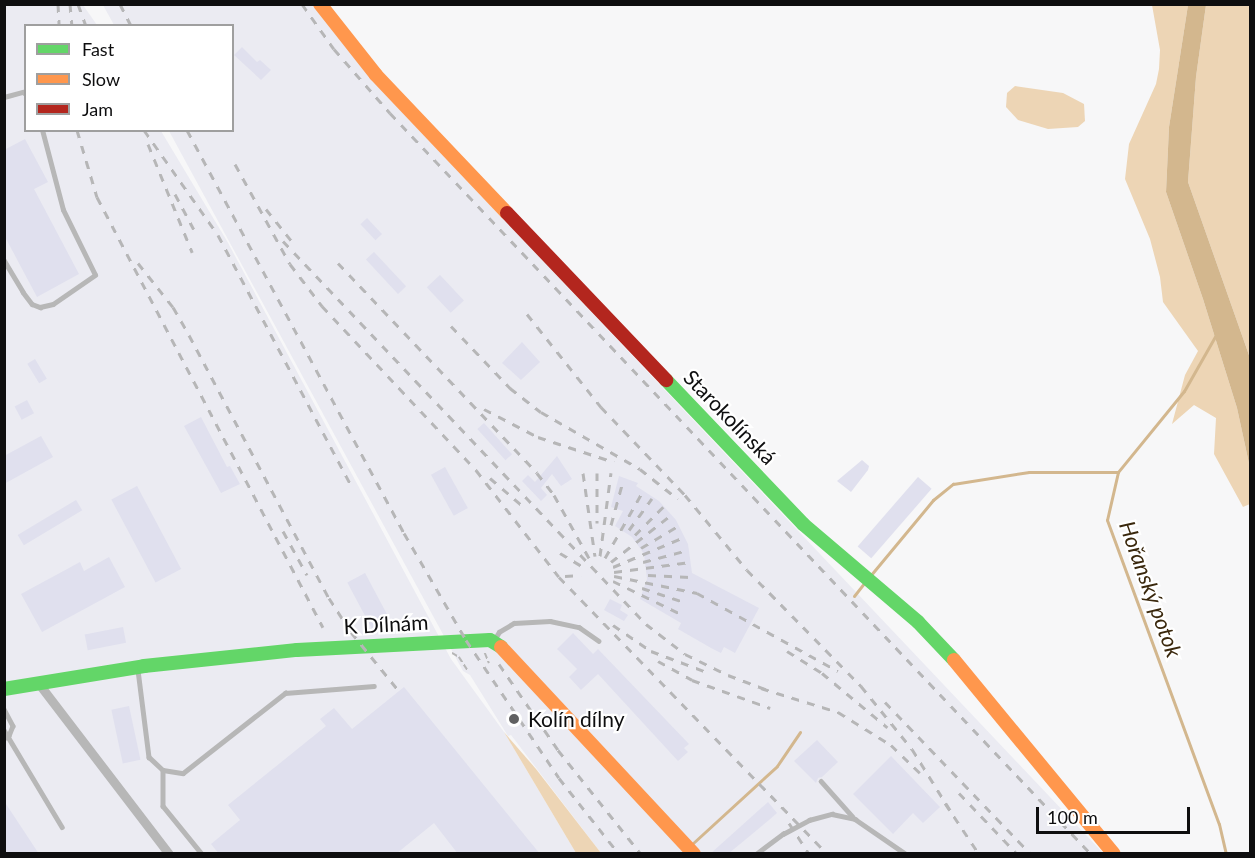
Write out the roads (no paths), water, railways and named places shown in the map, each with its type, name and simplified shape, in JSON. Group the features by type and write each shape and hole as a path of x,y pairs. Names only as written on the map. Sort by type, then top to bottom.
{"street":[{"name":"Starokolínská","path":"320,4 376,75 803,524 918,622 949,654 1114,854"},
{"name":"K Dílnám","path":"4,689 138,667 361,645 494,642"},
{"path":"494,642 689,848"},
{"path":"39,684 169,854"}],"lane":[{"path":"4,97 9,94 24,94"},
{"path":"4,260 22,292 32,304 40,307 53,304 95,275 63,210 43,132"},
{"path":"494,642 499,632 514,623 550,621 579,627 599,641"},
{"path":"138,667 149,757 163,770 183,773 285,693 374,686"},
{"path":"4,709 14,726 7,738"},
{"path":"4,730 24,768 62,827"},
{"path":"163,770 163,806 202,854"},
{"path":"821,781 855,819 906,854"},
{"path":"756,854 783,834 817,817 832,814 855,819"}],"waterway":[{"name":"Hořanský potok","path":"1217,333 1184,391 1118,472 1107,520 1219,824 1226,854"},
{"path":"870,576 933,500 953,484 1029,472 1118,472"},
{"path":"854,596 864,583"},
{"path":"692,844 777,766 800,732"}],"railway":[{"path":"58,4 59,24"},
{"path":"70,4 72,24"},
{"path":"78,4 85,24"},
{"path":"120,4 130,24"},
{"path":"302,4 334,49 390,113 1091,854"},
{"path":"78,132 97,197 323,627"},
{"path":"145,132 218,235 350,483"},
{"path":"188,132 404,533 466,640 559,778 619,854"},
{"path":"148,144 192,252"},
{"path":"235,164 290,264 322,306 476,470 559,577 827,854"},
{"path":"175,194 194,229"},
{"path":"266,209 294,244"},
{"path":"283,241 646,624 685,654 728,675 768,690"},
{"path":"138,263 173,307 189,335 329,598 351,632 399,691"},
{"path":"338,263 537,473 554,495 589,558"},
{"path":"527,314 601,407 685,495 747,570 861,686 912,749 950,810"},
{"path":"451,326 510,388 541,412 640,469 678,499"},
{"path":"484,409 538,437 614,462"},
{"path":"583,473 595,556"},
{"path":"597,473 597,523"},
{"path":"600,556 611,473"},
{"path":"490,478 525,508"},
{"path":"611,525 623,481"},
{"path":"605,558 643,491"},
{"path":"629,530 652,498"},
{"path":"635,535 663,507"},
{"path":"611,562 671,515"},
{"path":"641,548 678,526"},
{"path":"283,531 307,575"},
{"path":"613,567 684,537"},
{"path":"643,562 688,550"},
{"path":"560,553 582,566"},
{"path":"614,572 690,562"},
{"path":"565,576 581,575"},
{"path":"648,575 690,577"},
{"path":"614,576 697,593 838,671"},
{"path":"613,581 683,615"},
{"path":"642,588 687,603"},
{"path":"613,625 651,651 704,671"},
{"path":"787,651 822,673 887,727"},
{"path":"658,661 692,680 770,708"},
{"path":"499,664 558,750 641,854"},
{"path":"761,688 838,712 891,745 920,773"},
{"path":"885,702 1031,854"},
{"path":"959,793 1017,854"},
{"path":"945,803 979,854"},
{"path":"789,823 809,854"}],"place":[{"name":"Kolín dílny","path":"514,719"}]}
